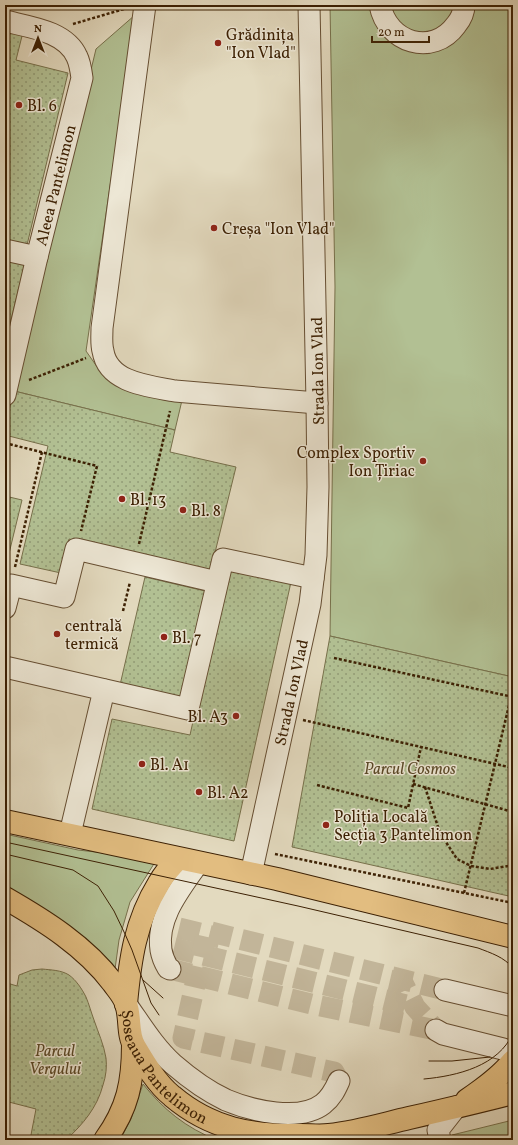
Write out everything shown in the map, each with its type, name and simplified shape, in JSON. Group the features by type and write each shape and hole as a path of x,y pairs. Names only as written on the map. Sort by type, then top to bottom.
{"main road":[{"path":"5,821 251,874 513,937"},
{"path":"126,1004 131,959 137,931 145,911 158,883 188,861"},
{"name":"Șoseaua Pantelimon","path":"5,898 62,934 85,952 101,968 117,988 126,1004 133,1044 147,1066 172,1096 188,1108 226,1127 249,1133 279,1136 328,1135 456,1108 513,1093"},
{"path":"105,1140 116,1125 125,1105 131,1077 133,1044"},
{"path":"456,1108 485,1088 513,1061"},
{"path":"297,1140 328,1135"}],"street":[{"name":"Strada Ion Vlad","path":"251,874 310,604 313,578 318,487 318,403 309,5"},
{"path":"380,5 382,15 389,27 399,37 412,42 426,43 440,40 452,32 460,21 464,5"},
{"path":"137,6 102,328 102,351 106,361 113,370 131,381 174,391 318,403"},
{"name":"Aleea Pantelimon","path":"5,21 48,31 68,44 77,56 82,78 37,257 6,393"},
{"path":"5,250 37,257"},
{"path":"5,608 11,585 64,597 76,549 217,582"},
{"path":"5,667 188,708 223,559 313,578"},
{"path":"70,834 104,690"},
{"path":"170,969 168,968 161,952 169,935 171,902 188,861"},
{"path":"445,990 513,1006"},
{"path":"126,1004 155,1046 172,1063 186,1075 226,1100 248,1107 287,1114 314,1109 324,1103 333,1094 339,1081"},
{"path":"436,1030 443,1034 504,1049 513,1053"},
{"path":"440,1140 438,1130 456,1108"},
{"path":"328,1135 375,1140"}],"path":[{"path":"48,31 137,6"},
{"path":"6,393 102,351"},
{"path":"123,611 174,391"},
{"path":"5,443 97,466 76,549"},
{"path":"11,585 42,452"},
{"path":"334,658 512,697 464,893"},
{"path":"285,716 513,768"},
{"path":"318,785 408,808 421,747"},
{"path":"413,784 513,812"},
{"path":"425,787 440,833 457,859 471,866 490,869 513,864"},
{"path":"256,850 513,903"}],"green space":[{"name":"Complex Sportiv Ion Țiriac","path":"330,5 513,5 513,677 330,636 335,287"},
{"path":"135,15 86,351 100,371 129,385 183,396 175,430 14,391 96,49"},
{"path":"5,28 23,32 16,60 68,73 27,245 5,240"},
{"path":"5,258 25,263 5,344"},
{"path":"14,391 175,430 170,452 236,467 210,573 69,539 61,573 20,564 48,446 5,435 5,426"},
{"path":"5,496 22,500 5,570"},
{"path":"227,568 291,582 234,841 92,809 112,719 190,735"},
{"path":"145,577 205,591 180,699 120,685"},
{"name":"Parcul Cosmos","path":"330,636 513,677 513,897 292,847"},
{"path":"5,834 78,850 157,859 130,902 119,940 115,969 5,889"},
{"name":"Parcul Vergului","path":"32,970 56,970 66,973 79,985 87,1000 106,1058 105,1078 97,1101 84,1122 66,1140 30,1140 36,1109 5,1101 5,994 7,983 17,986 19,975"},
{"path":"143,1084 167,1110 185,1124 217,1140 120,1140 131,1119"},
{"path":"513,1120 513,1140 455,1140 452,1135"}],"tunnel":[{"path":"179,928 220,938"},
{"path":"339,1081 334,1072 183,1038 207,931 445,990"},
{"path":"174,948 415,1007"},
{"path":"170,969 311,1004 436,1030"},
{"path":"390,980 403,983 415,1007 436,1030"}],"tram line":[{"path":"5,842 298,906 478,948 501,958 513,968"},
{"path":"5,854 73,870 98,886 114,911 125,934 151,1003 159,1015"},
{"path":"143,980 163,998"},
{"path":"424,1079 437,1078 463,1072 476,1067 498,1054 507,1044 513,1033"},
{"path":"429,1061 452,1061 490,1057"}],"place":[{"name":"Grădinița \"Ion Vlad\"","path":"218,43"},
{"name":"Bl. 6","path":"19,105"},
{"name":"Creșa \"Ion Vlad\"","path":"214,228"},
{"name":"Complex Sportiv Ion Țiriac","path":"423,461"},
{"name":"Bl. 13","path":"122,499"},
{"name":"Bl. 8","path":"183,510"},
{"name":"centrală termică","path":"57,634"},
{"name":"Bl. 7","path":"164,637"},
{"name":"Bl. A3","path":"236,716"},
{"name":"Bl. A1","path":"142,764"},
{"name":"Bl. A2","path":"199,792"},
{"name":"Poliția Locală Secția 3 Pantelimon","path":"326,825"}]}
